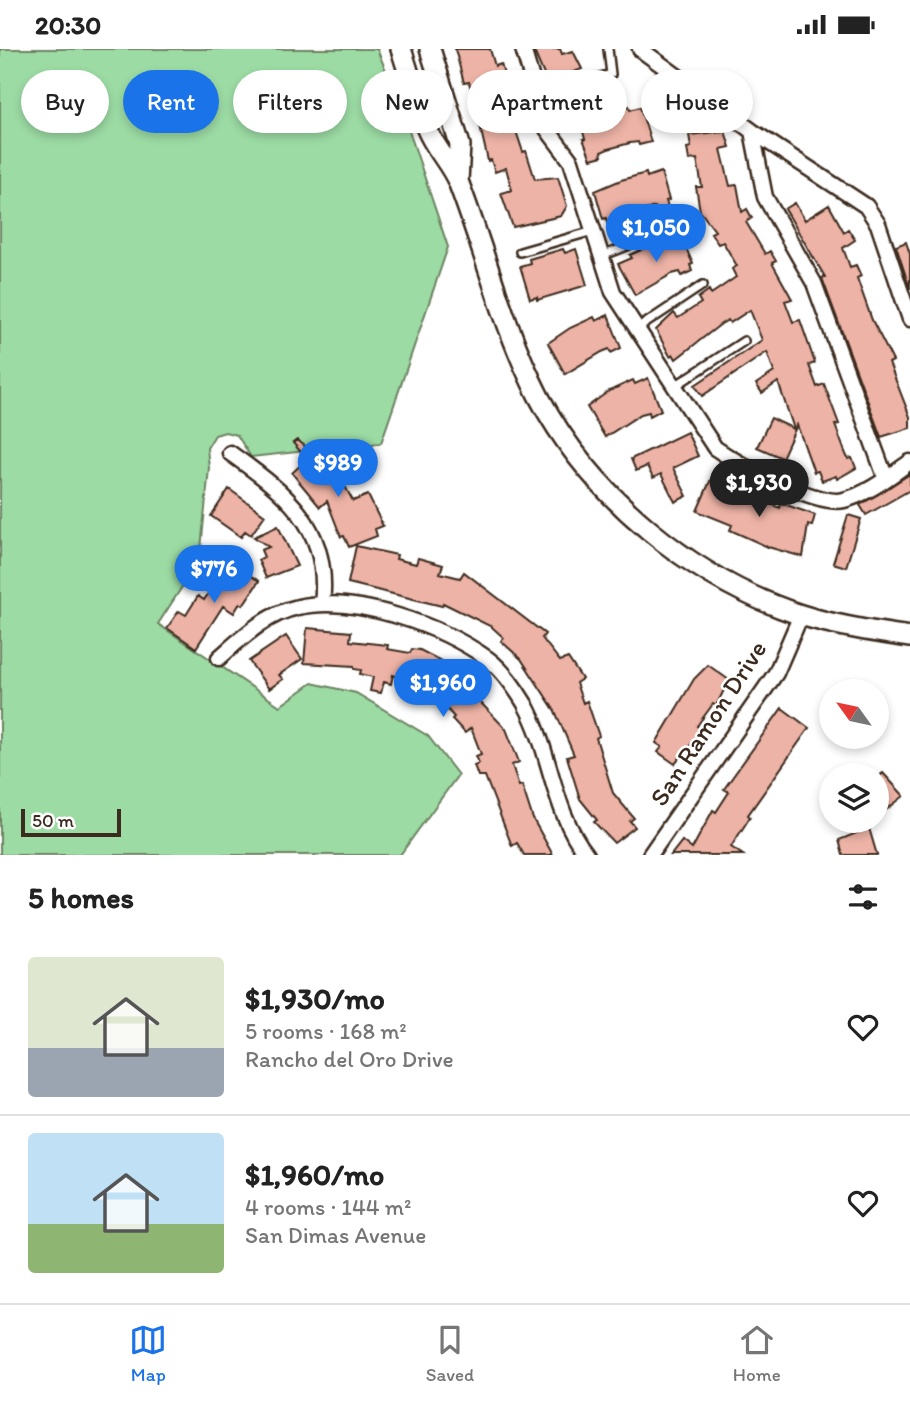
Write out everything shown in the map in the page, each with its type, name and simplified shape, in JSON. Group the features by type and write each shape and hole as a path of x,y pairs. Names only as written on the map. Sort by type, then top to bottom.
{"main road":[{"path":"401,49 428,131 458,181 508,323 539,396 603,487 631,515 727,583 801,615 910,637"},
{"path":"430,49 460,145 458,181"}],"street":[{"path":"523,49 548,129 571,161 613,292 715,448 761,473 821,499 843,501 886,479 910,462"},
{"path":"640,49 669,70"},
{"path":"753,132 866,206 878,224 910,319"},
{"path":"752,133 765,197 814,283 886,479"},
{"path":"230,453 280,489 306,519 322,561 322,604"},
{"path":"219,658 255,626 296,607 347,605 435,628 490,660 526,706 545,754 562,815 573,837 587,855"},
{"name":"San Ramon Drive","path":"650,855 776,673 801,615"}],"lane":[{"path":"608,49 611,70"},
{"path":"601,257 670,229"},
{"path":"520,252 594,231"},
{"path":"637,329 703,285"},
{"path":"675,386 744,341"}],"green space":[{"path":"0,49 377,49 386,70 361,70 361,133 410,133 448,247 381,443 251,457 237,435 225,432 215,435 207,448 209,468 201,549 191,573 158,624 280,706 312,683 356,693 428,736 458,775 400,855 0,855"}],"building":[{"path":"455,49 490,49 495,66 501,64 503,70 467,70 467,82 464,83"},
{"path":"533,49 560,49 562,54 573,51 582,69 579,70 542,70"},
{"path":"627,107 630,110 640,107 641,133 648,133 651,142 639,145 638,142 630,143 608,149 601,152 602,156 591,159 583,133 627,133"},
{"path":"482,133 517,133 535,179 558,177 567,206 561,216 513,227 501,193 512,190 506,168 495,172 491,160 488,161"},
{"path":"726,133 730,147 721,149 730,186 737,185 742,212 747,209 752,218 746,222 765,254 770,251 776,261 772,263 792,299 785,301 793,322 800,320 815,363 809,365 817,387 824,384 839,424 835,425 845,452 848,459 852,458 856,468 837,479 836,476 822,481 818,471 814,472 797,425 782,458 757,447 771,418 794,429 778,382 762,393 756,384 774,372 767,352 702,396 695,385 762,340 750,310 730,323 728,320 721,324 676,359 673,354 670,356 656,330 674,313 678,318 701,303 698,298 709,290 711,294 736,277 732,269 737,266 723,242 718,244 711,233 715,231 700,211 696,187 702,187 697,159 689,160 689,135"},
{"path":"661,172 669,200 666,201 668,207 657,210 655,207 619,218 619,221 608,225 606,218 603,219 595,191 621,180 646,173 647,177"},
{"path":"795,203 805,220 829,205 844,232 848,229 855,240 843,248 850,267 856,265 861,276 857,278 872,320 893,361 889,363 910,417 910,428 881,437 822,278 825,277 785,209"},
{"path":"681,237 693,264 690,265 692,271 682,276 680,272 672,274 635,295 618,264 632,258 630,255 666,239 668,243"},
{"path":"906,242 910,254 910,289 896,246"},
{"path":"563,249 565,253 576,249 587,285 537,300 537,297 530,299 520,266 530,263 529,259"},
{"path":"608,315 621,348 611,353 609,349 602,352 565,374 548,343 570,328 594,317 596,321"},
{"path":"648,378 661,410 650,416 649,412 641,414 605,437 587,407 609,391 633,380 635,384"},
{"path":"687,432 698,456 673,468 687,496 675,502 661,474 653,478 647,466 636,471 631,459"},
{"path":"297,440 321,458 336,480 340,477 353,501 368,495 383,526 375,529 377,536 349,547 344,536 341,537 327,501 320,507 292,473 307,459 293,443"},
{"path":"910,474 910,490 866,515 860,505"},
{"path":"711,479 722,483 720,487 756,502 757,499 780,508 781,503 815,515 812,526 808,525 803,557 768,547 730,530 732,525 697,511"},
{"path":"229,489 265,515 251,535 245,531 241,537 211,516"},
{"path":"848,515 861,519 846,567 833,563"},
{"path":"278,526 297,566 266,578 258,560 264,557 261,550 269,547 254,537"},
{"path":"356,546 397,555 396,559 416,564 418,558 443,565 440,573 460,578 464,572 545,634 542,638 560,661 568,658 582,679 576,683 583,703 587,701 599,736 596,738 613,793 634,818 630,821 635,827 614,843 594,822 597,820 580,799 567,757 574,755 555,711 521,659 501,641 504,638 492,627 443,603 442,606 348,583"},
{"path":"234,565 259,581 243,605 240,603 234,613 223,606 196,648 167,628 179,611 186,615 198,596 204,600 225,568 230,571"},
{"path":"307,628 351,632 350,641 388,645 387,649 410,653 412,649 420,650 447,664 470,690 473,688 483,699 480,702 506,729 519,762 512,765 519,786 522,785 533,819 553,855 524,855 517,843 512,846 485,776 478,776 474,765 479,763 476,756 481,754 471,728 465,733 452,719 454,717 445,707 451,702 393,675 391,684 384,682 381,693 370,691 373,677 360,674 361,670 354,669 354,666 304,663"},
{"path":"286,636 302,659 279,675 283,679 269,689 249,661"},
{"path":"708,665 729,680 716,706 713,704 697,726 701,729 697,737 675,764 658,752 662,747 656,743 694,679"},
{"path":"782,708 809,728 748,815 750,817 731,847 743,855 671,855 682,841 692,849 713,810 716,812 729,792 724,789"},
{"path":"889,780 904,796 889,808"},
{"path":"856,833 870,833 877,855 843,855 839,840"}]}
